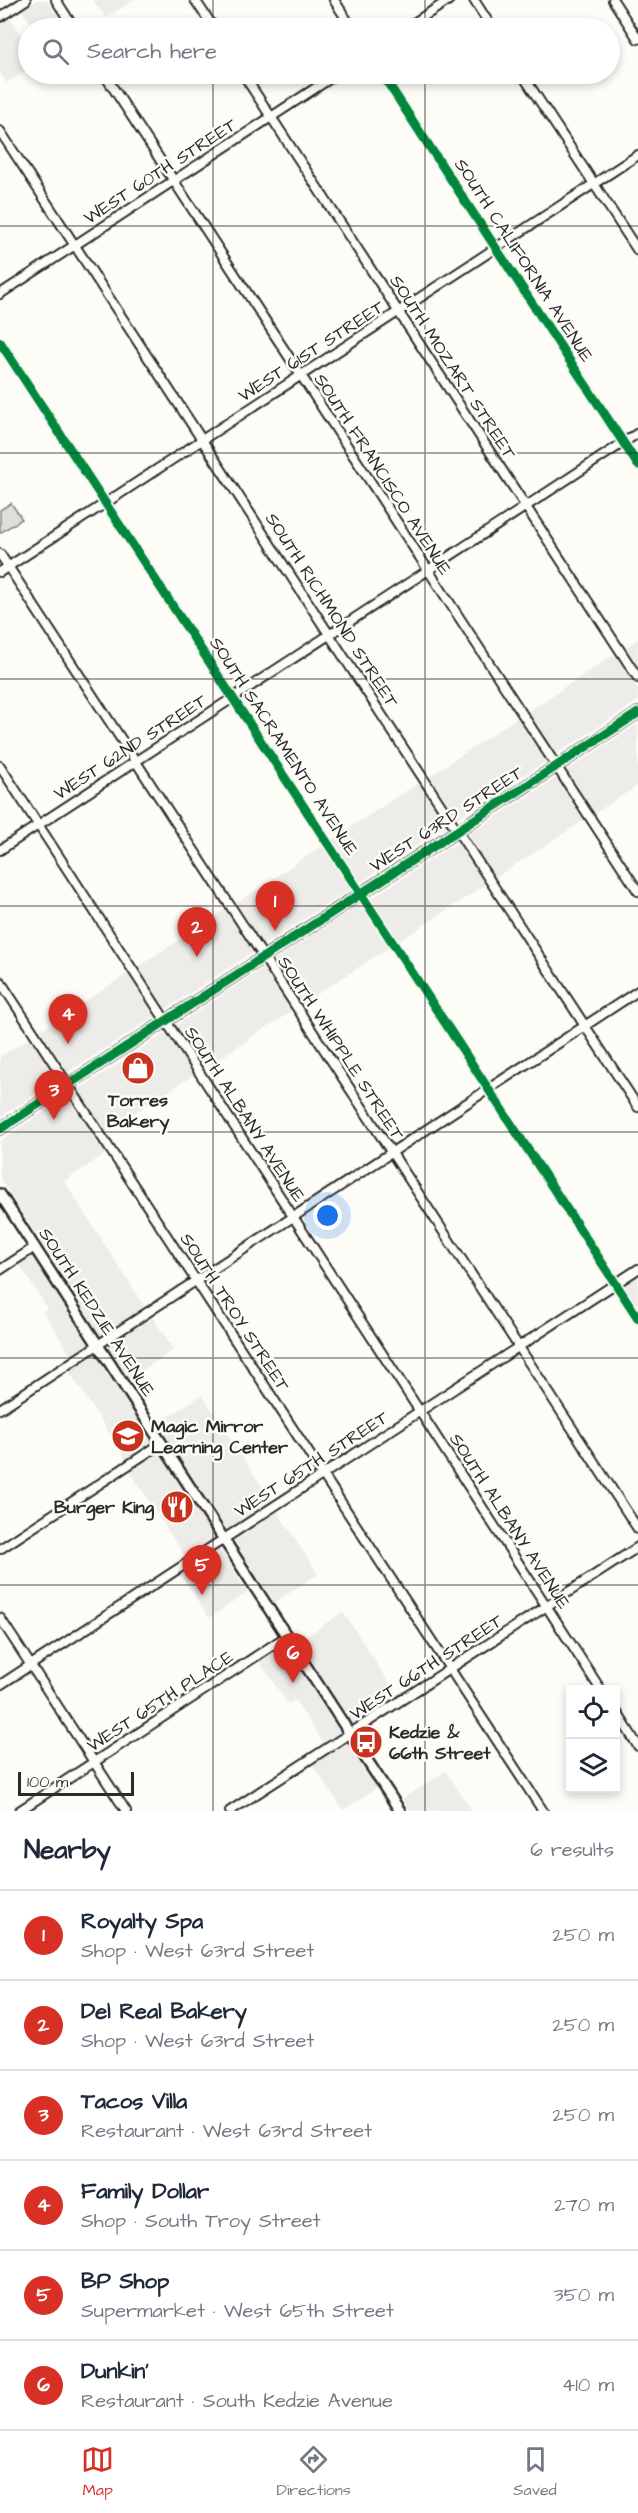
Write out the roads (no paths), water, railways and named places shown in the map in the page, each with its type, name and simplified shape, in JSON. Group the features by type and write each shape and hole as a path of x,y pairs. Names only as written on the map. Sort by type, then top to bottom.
{"main road":[{"name":"WEST 63RD STREET","path":"0,1129 638,713"},
{"name":"SOUTH KEDZIE AVENUE","path":"0,1194 400,1811"}],"street":[{"path":"0,17 26,0"},
{"path":"56,0 68,18"},
{"path":"195,0 207,18"},
{"path":"334,0 346,18"},
{"path":"421,18 449,0"},
{"path":"474,0 486,18"},
{"path":"613,0 638,39"},
{"name":"SOUTH FRANCISCO AVENUE","path":"111,84 638,891"},
{"name":"SOUTH MOZART STREET","path":"250,84 638,678"},
{"name":"WEST 60TH STREET","path":"0,294 322,84"},
{"name":"SOUTH CALIFORNIA AVENUE","path":"389,84 638,465"},
{"path":"529,84 638,251"},
{"name":"SOUTH RICHMOND STREET","path":"0,131 638,1107"},
{"name":"WEST 61ST STREET","path":"0,572 638,155"},
{"name":"SOUTH SACRAMENTO AVENUE","path":"0,342 638,1318"},
{"name":"WEST 62ND STREET","path":"0,850 638,433"},
{"name":"SOUTH WHIPPLE STREET","path":"0,554 638,1529"},
{"name":"SOUTH ALBANY AVENUE","path":"0,766 599,1685"},
{"name":"SOUTH TROY STREET","path":"0,981 543,1811"},
{"path":"0,1409 638,992"},
{"path":"0,1270 35,1247"},
{"name":"WEST 65TH STREET","path":"0,1685 638,1269"},
{"path":"0,1549 162,1443"},
{"name":"WEST 66TH STREET","path":"230,1811 638,1547"},
{"path":"0,1618 126,1811"},
{"name":"WEST 65TH PLACE","path":"19,1811 287,1636"},
{"path":"620,1719 638,1746"}],"place":[{"name":"Royalty Spa","path":"275,931"},
{"name":"Del Real Bakery","path":"197,957"},
{"name":"Family Dollar","path":"68,1044"},
{"name":"Torres Bakery","path":"138,1068"},
{"name":"Tacos Villa","path":"54,1120"},
{"name":"Magic Mirror Learning Center","path":"128,1436"},
{"name":"Burger King","path":"177,1507"},
{"name":"BP Shop","path":"202,1595"},
{"name":"Dunkin'","path":"293,1683"},
{"name":"Kedzie & 66th Street","path":"366,1742"}]}
